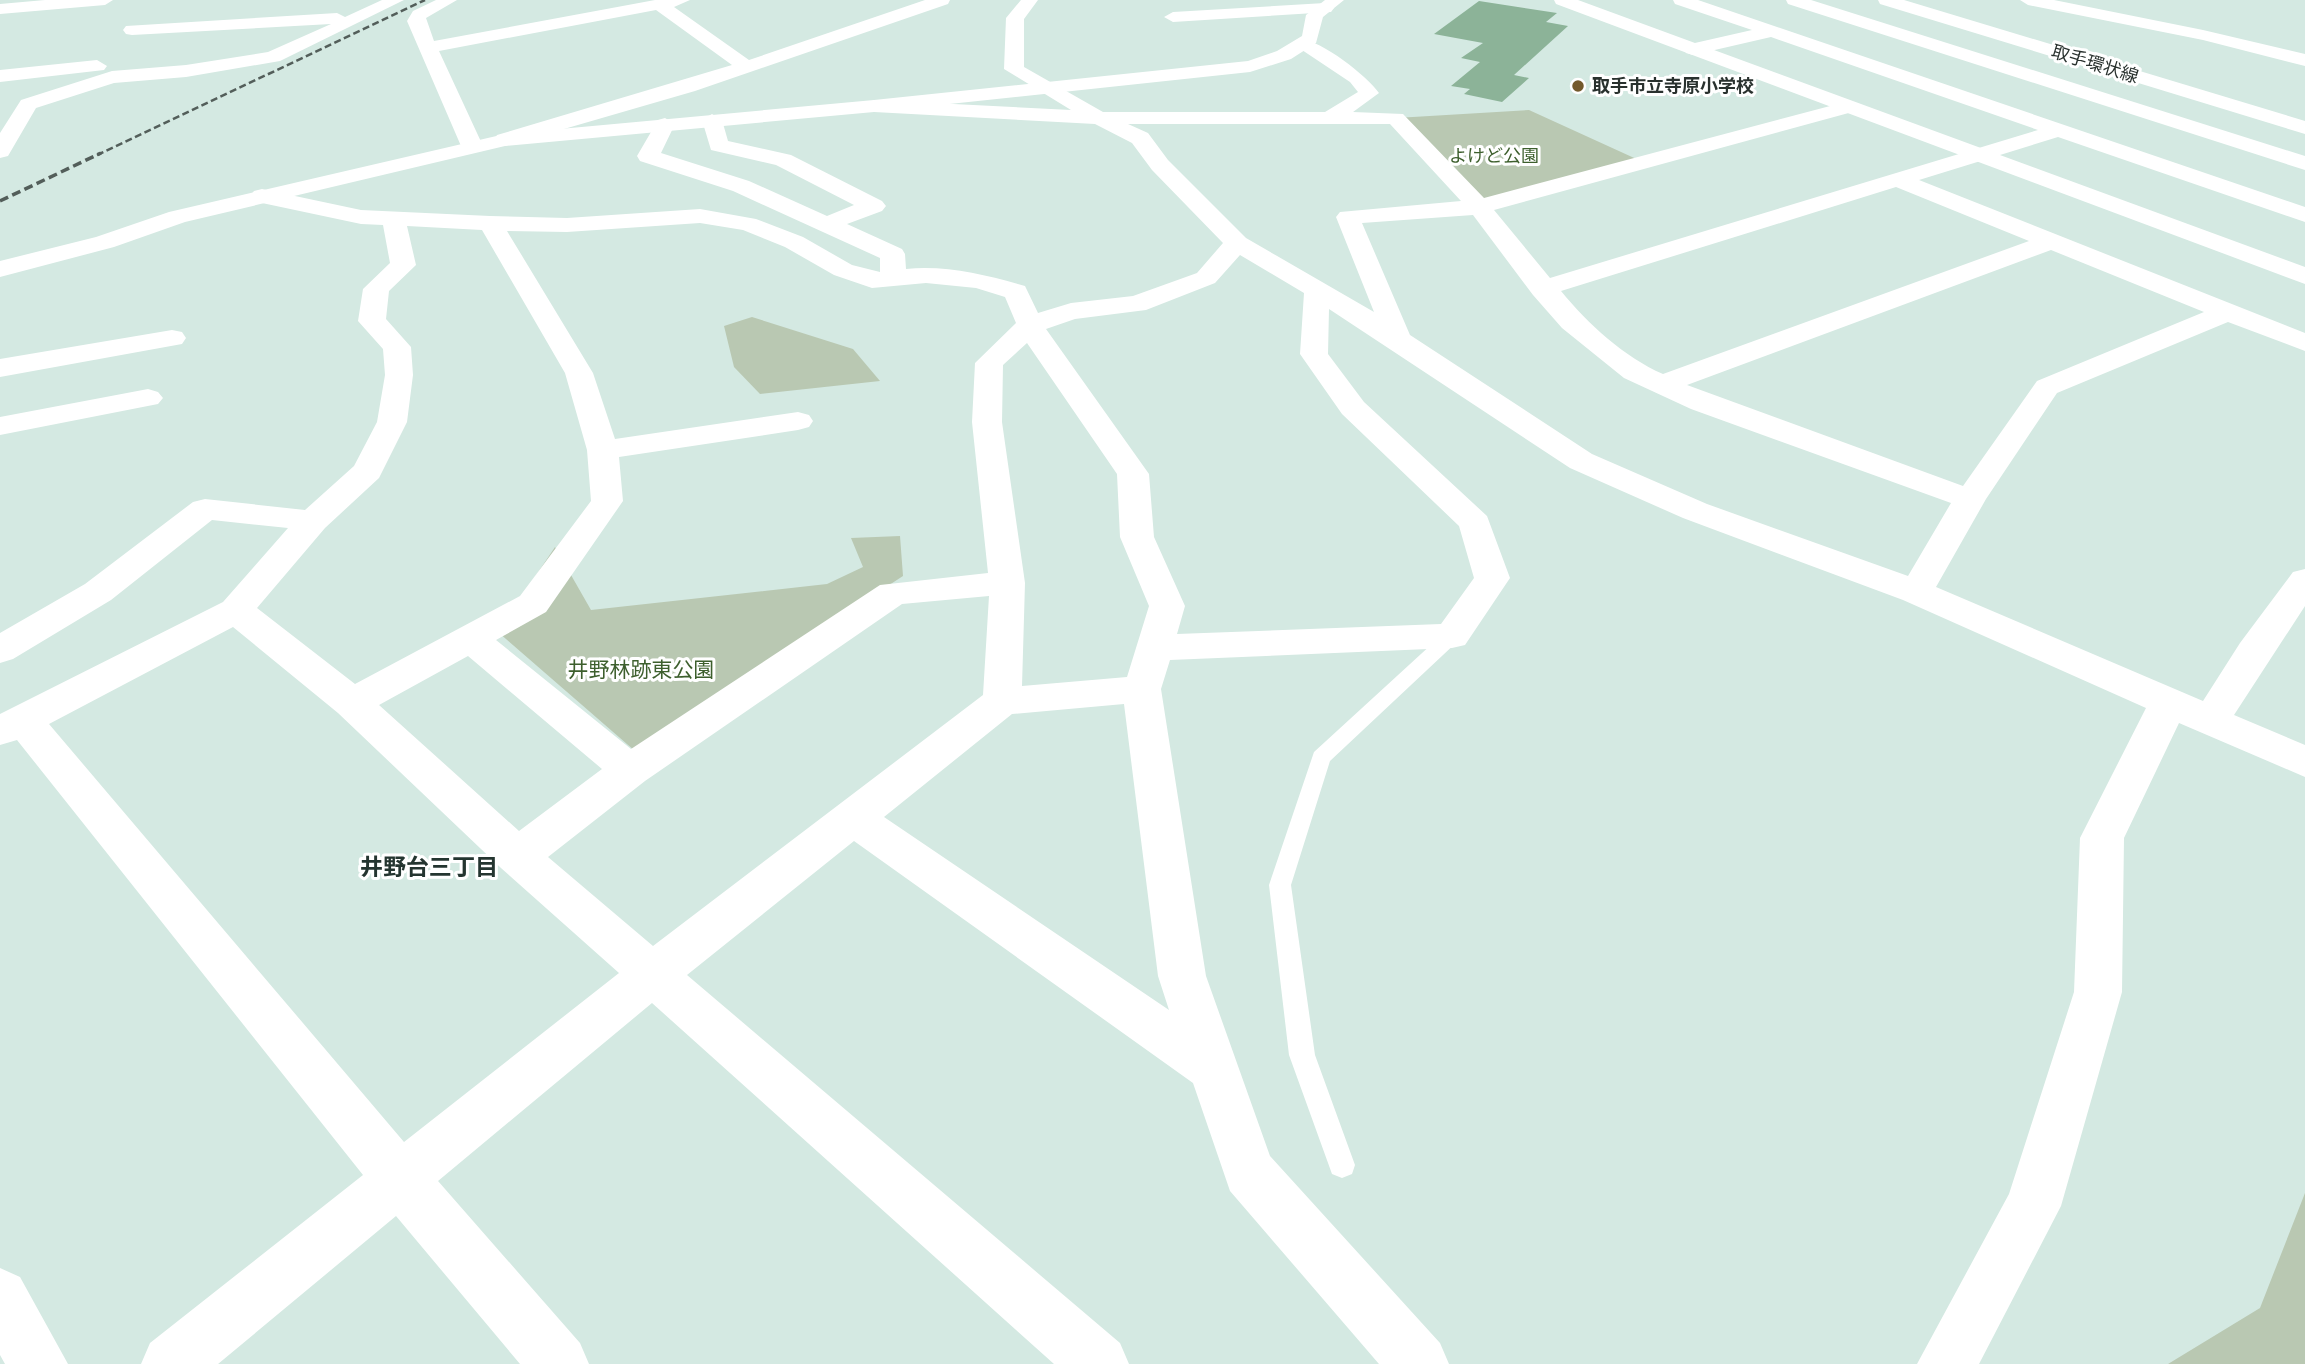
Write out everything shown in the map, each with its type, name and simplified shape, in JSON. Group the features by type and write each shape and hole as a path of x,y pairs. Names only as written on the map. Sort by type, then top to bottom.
{"street":[{"path":"0,9 105,0"},
{"path":"120,53 186,71 273,57 396,0"},
{"path":"449,0 419,15 416,21 472,146"},
{"path":"426,48 579,9 682,0"},
{"path":"0,269 262,196 505,139 747,67 942,0"},
{"path":"1030,0 1014,18 1014,69 1099,118 1140,138 1160,165 1237,243 1399,341 1581,461 1695,511 1916,592 2305,762"},
{"path":"1157,0 1177,23 1256,5 1331,4"},
{"path":"1562,0 2305,276"},
{"path":"1681,0 2305,215"},
{"path":"1794,0 2305,163"},
{"name":"取手環状線","path":"1886,0 2305,128"},
{"path":"2028,0 2203,35 2305,60"},
{"path":"659,4 747,67"},
{"path":"505,139 874,106 1251,66 1284,55 1310,39 1315,15 1331,4"},
{"path":"0,151 7,131 28,104 120,53 139,22 159,12"},
{"path":"1693,49 1842,15"},
{"path":"1,66 120,53 229,25 360,17"},
{"path":"186,71 229,25"},
{"path":"1302,44 1357,78 1369,93 1332,116"},
{"path":"874,106 1099,118 1396,118 1479,206 1542,289 1572,322 1623,364 1701,403 1970,499"},
{"path":"1399,341 1348,217 1479,206 1849,107"},
{"path":"712,120 719,145 783,160 874,206 829,223"},
{"path":"665,124 649,156 741,186 829,223 893,254 893,278"},
{"path":"1542,289 2059,130"},
{"path":"2182,173 2250,146"},
{"path":"1898,180 2305,343"},
{"path":"262,196 361,217 490,223 567,225 700,216 748,223 872,280 926,275 979,281 1016,292 1030,325 1056,367 1133,474 1137,537 1167,606 1142,689 1182,976 1249,1171 1419,1364"},
{"path":"393,218 403,265 376,289 372,321 397,347 400,375 392,422 368,471 313,521 236,610 11,725 559,1364"},
{"path":"352,704 533,604 607,501 603,450 579,373 490,223"},
{"path":"1661,385 2052,242"},
{"path":"1002,701 1007,583 987,422 989,363 1030,325 1072,311 1137,304 1206,278 1237,243"},
{"path":"1154,648 1452,636 1492,578 1475,523 1353,408 1314,354 1317,290"},
{"path":"1916,592 1970,499 2047,387 2228,312"},
{"path":"0,368 172,338"},
{"path":"0,426 148,398"},
{"path":"603,450 798,421"},
{"path":"0,650 98,593 205,509 313,521"},
{"path":"1947,1364 2033,1206 2098,992 2102,838 2190,711 2253,652 2305,580"},
{"path":"517,856 630,769 893,593 1007,583"},
{"path":"236,610 352,704 517,856 1099,1364"},
{"path":"470,638 630,769"},
{"path":"171,1364 653,974 1002,701 1142,689"},
{"path":"853,818 1214,1069"},
{"path":"0,1297 38,1364"}],"lane":[{"path":"1342,1165 1302,1055 1280,885 1321,757 1452,636"}],"green space":[{"name":"よけど公園","path":"1529,110 1643,162 1479,207 1396,118"},
{"path":"752,317 853,349 880,381 760,394 734,367 724,326"},
{"name":"井野林跡東公園","path":"900,536 903,576 635,751 498,632 555,547 591,610 827,584 863,567 851,538"},
{"path":"2305,1193 2305,1364 2168,1364 2260,1308"}],"building":[{"path":"1479,1 1557,13 1546,22 1568,26 1514,75 1529,78 1502,102 1464,94 1470,89 1451,86 1480,62 1461,58 1483,43 1434,34"}],"railway":[{"path":"97,155 425,0"},
{"path":"0,201 101,153"}],"place":[{"name":"取手市立寺原小学校","path":"1578,86"}],"district":[{"name":"井野台三丁目","path":"429,867"}]}
